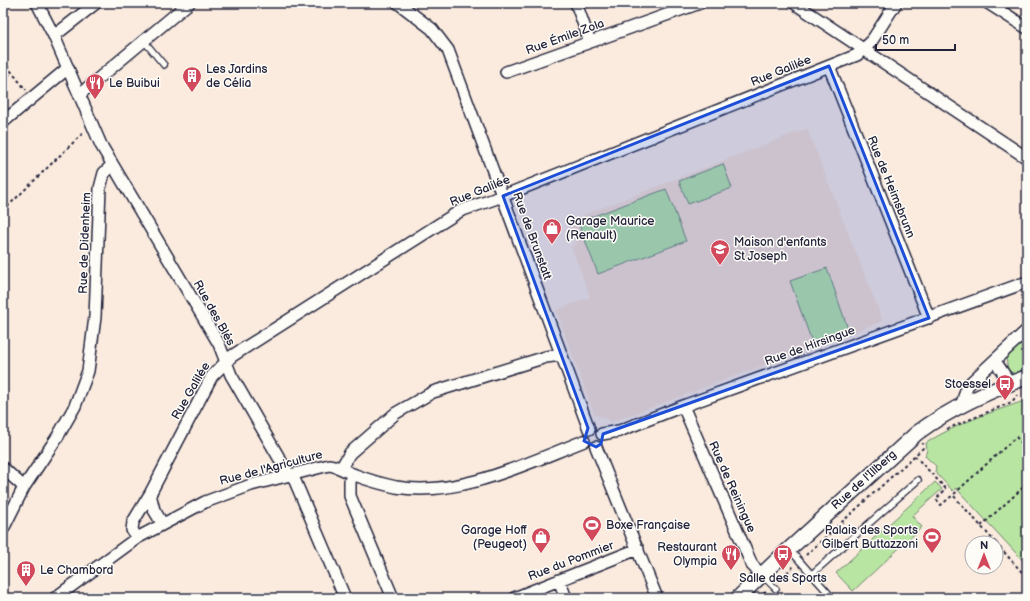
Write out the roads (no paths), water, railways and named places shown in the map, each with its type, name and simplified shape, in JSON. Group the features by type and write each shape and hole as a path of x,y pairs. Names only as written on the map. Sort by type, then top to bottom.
{"street":[{"path":"37,3 54,36 94,129 112,165"},
{"path":"54,36 96,3"},
{"path":"80,94 189,3"},
{"name":"Rue de Brunstatt","path":"398,3 432,29 448,50 589,429"},
{"path":"576,3 590,42"},
{"name":"Rue Émile Zola","path":"506,72 700,3"},
{"path":"794,3 1027,158"},
{"name":"Rue Galilée","path":"136,538 132,530 133,522 150,494 212,376 225,362 460,211 503,196 857,55 871,42 896,3"},
{"path":"988,3 1027,28"},
{"name":"Rue de Heimsbrunn","path":"829,66 929,318"},
{"path":"3,122 68,68"},
{"name":"Rue des Blés","path":"112,165 219,344 225,362 291,474 345,598"},
{"name":"Rue de Didenheim","path":"3,529 24,487 58,436 75,406 88,371 95,317 100,188 104,173 112,165"},
{"name":"Rue de Hirsingue","path":"602,434 620,431 683,406 1027,282"},
{"path":"962,404 967,386 1027,330"},
{"path":"561,355 546,356 433,392 396,413 350,453 341,468 352,474 397,487 420,489 443,487 484,479 584,441"},
{"path":"995,361 1014,388"},
{"name":"Rue de l'Illberg","path":"738,598 789,549 917,433 939,417 962,404 1014,388 1027,377"},
{"name":"Rue de Reiningue","path":"683,406 752,565 762,575"},
{"path":"589,429 598,429 602,434 601,444 596,447 590,447 584,441 584,433 589,429"},
{"path":"596,447 657,598"},
{"name":"Rue de l'Agriculture","path":"55,598 136,538 162,523 219,496 322,466 341,468"},
{"path":"3,468 24,487"},
{"path":"352,474 350,481 350,496 393,598"},
{"path":"150,494 154,510 162,523"},
{"name":"Rue du Pommier","path":"514,598 638,549"},
{"path":"558,580 566,598"}],"lane":[{"path":"144,41 164,65"},
{"path":"812,574 918,480"},
{"path":"789,549 830,595"},
{"path":"762,575 774,587"}],"place":[{"name":"Les Jardins de Célia","path":"192,93"},
{"name":"Le Buibui","path":"95,100"},
{"name":"Garage Maurice (Renault)","path":"552,245"},
{"name":"Maison d'enfants St Joseph","path":"720,266"},
{"name":"Stoessel","path":"1005,401"},
{"name":"Boxe Française","path":"592,542"},
{"name":"Garage Hoff (Peugeot)","path":"541,554"},
{"name":"Palais des Sports Gilbert Buttazzoni","path":"932,554"},
{"name":"Restaurant Olympia","path":"731,571"},
{"name":"Salle des Sports","path":"783,571"},
{"name":"Le Chambord","path":"26,587"}]}
